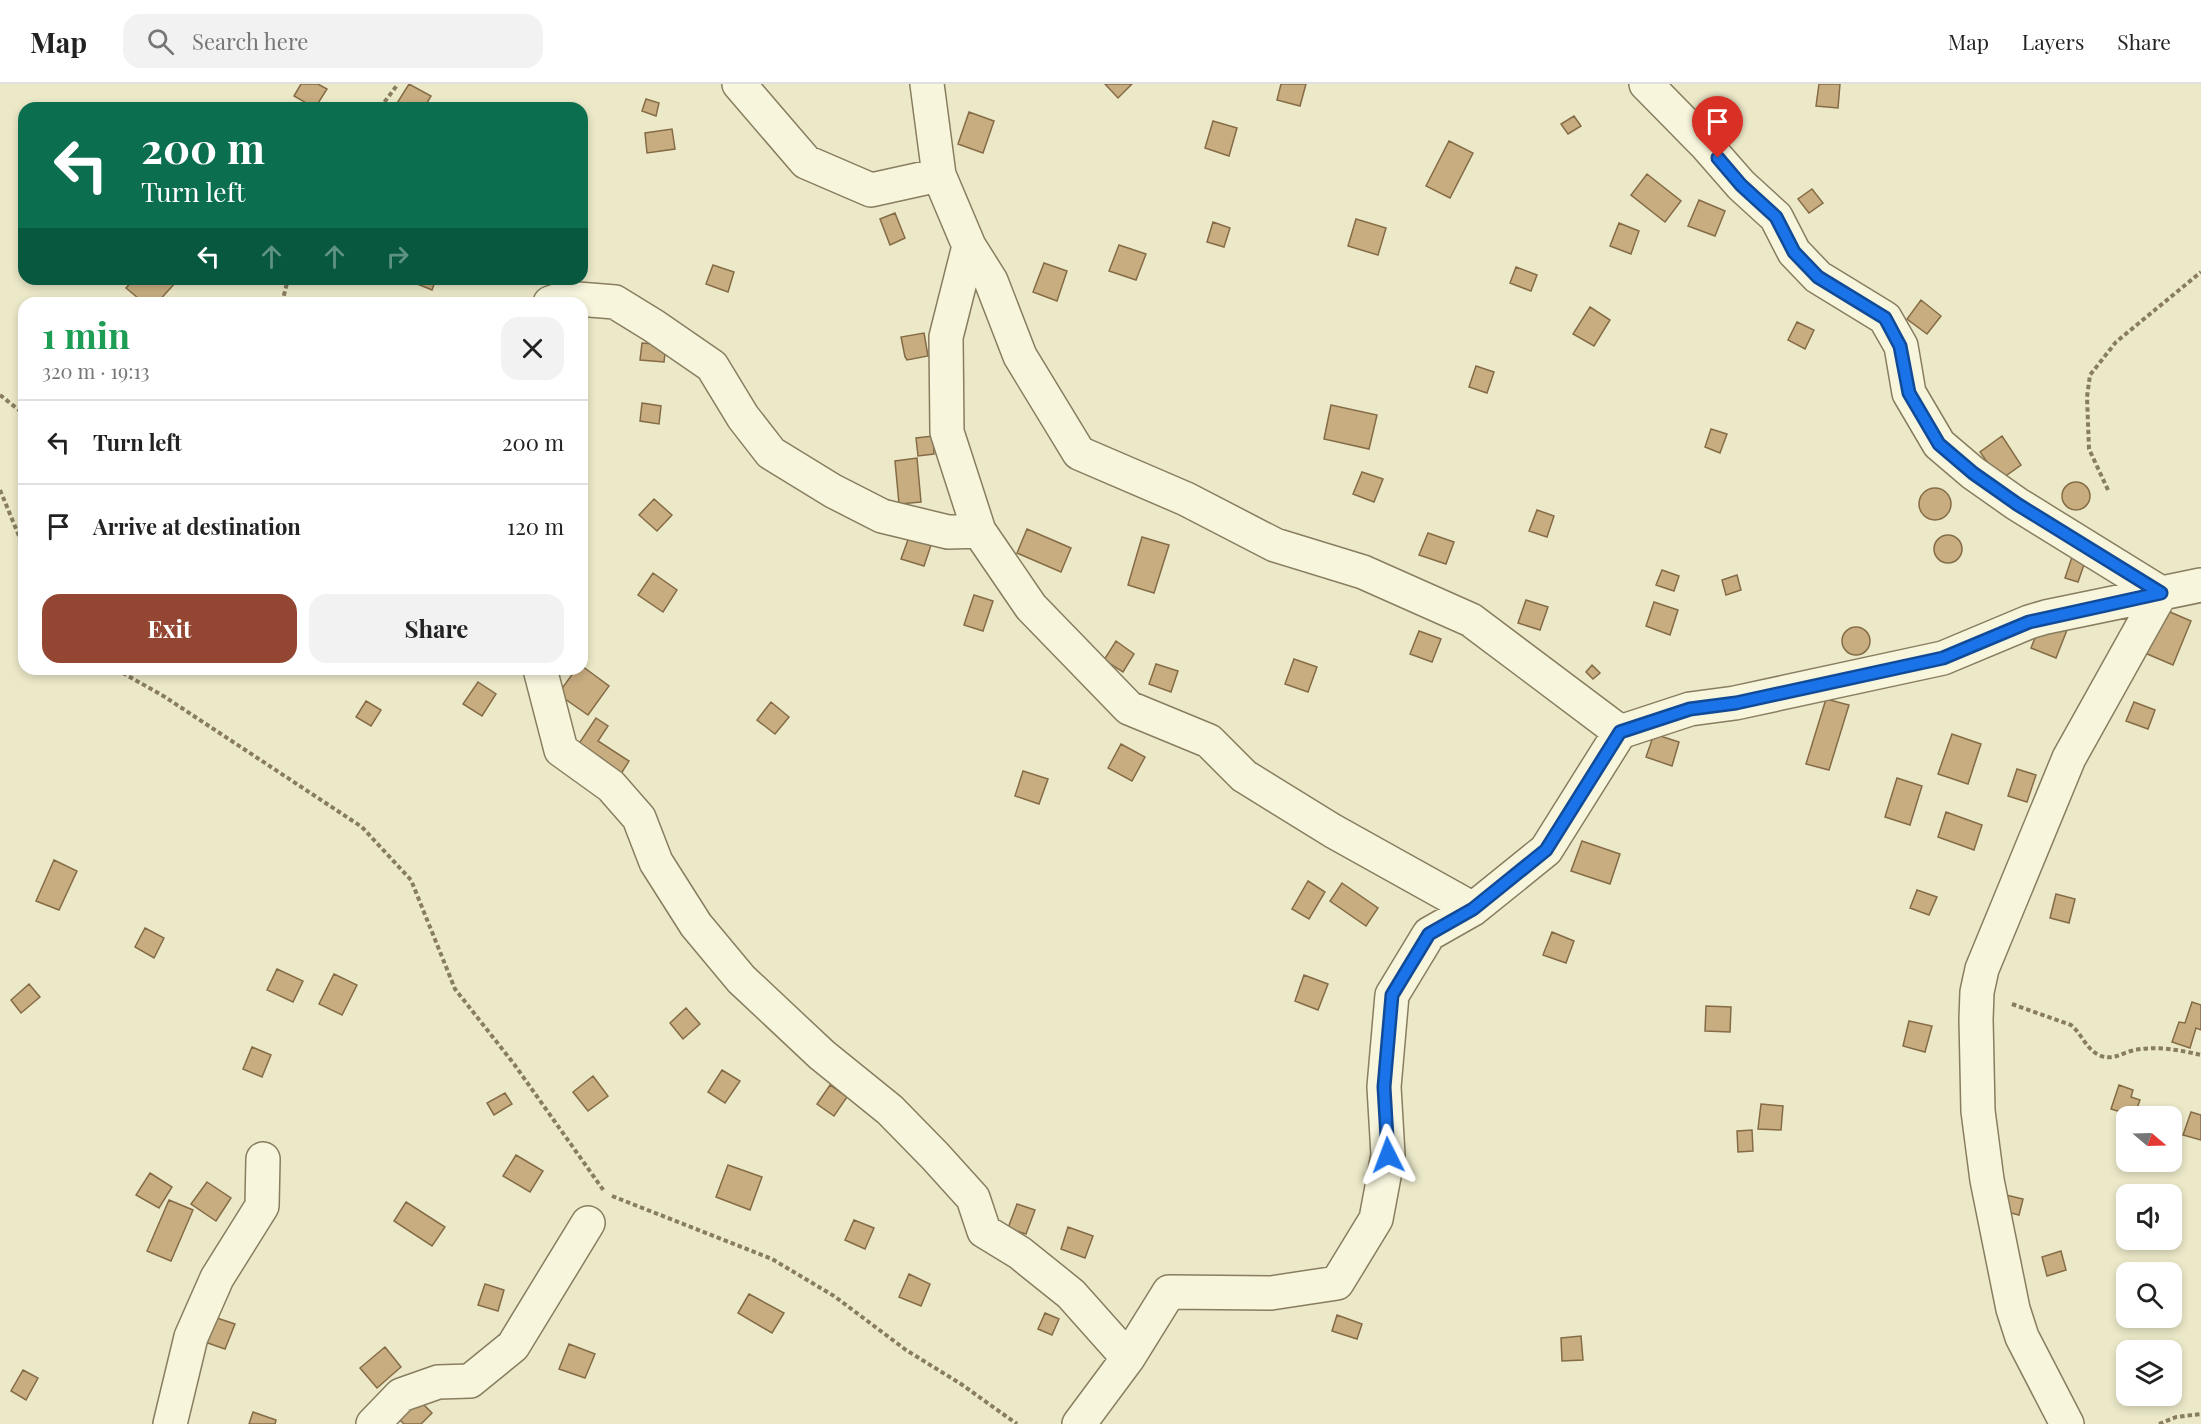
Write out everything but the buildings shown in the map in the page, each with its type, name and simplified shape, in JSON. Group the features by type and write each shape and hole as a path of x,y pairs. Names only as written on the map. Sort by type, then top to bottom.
{"street":[{"path":"739,84 806,162 871,190 939,175"},
{"path":"927,84 939,175 969,246 991,281 1020,356 1079,453 1186,499 1275,545 1363,572 1471,620 1620,732"},
{"path":"1646,84 1706,145 1741,185 1776,217 1794,252 1818,277 1885,318 1900,346 1909,393 1939,444 1973,473 2017,504 2188,591"},
{"path":"969,246 946,337 946,432 979,531 1031,607 1129,708 1209,741 1244,776 1334,831 1473,909"},
{"path":"588,300 615,302 712,366 743,417 771,453 833,491 882,516 948,532 979,531"},
{"path":"1079,1424 1128,1358 1169,1292 1271,1293 1337,1283 1376,1219 1378,1209 1388,1155 1384,1087 1392,995 1429,934 1473,909 1546,850 1620,732 1690,709 1736,703 1943,658 2038,619 2188,591"},
{"path":"2067,1424 2022,1337 2013,1310 1987,1180 1978,1111 1977,992 1982,969 2069,758 2188,591"},
{"path":"542,675 561,750 611,786 639,818 656,862 690,916 741,980 822,1055 890,1110 973,1198 984,1231 1020,1253 1071,1294 1128,1358"},
{"path":"170,1424 191,1337 217,1278 262,1206 263,1159"},
{"path":"373,1424 401,1395 438,1382 470,1381 513,1346 588,1223"}],"path":[{"path":"384,102 398,84"},
{"path":"2108,490 2090,449 2087,397 2090,375 2116,342 2201,272"},
{"path":"0,395 18,409"},
{"path":"0,489 18,533"},
{"path":"126,675 363,827 411,880 455,989 514,1064 606,1194 772,1259 834,1296 906,1350 961,1384 1017,1424"},
{"path":"1977,992 2071,1025 2091,1050 2106,1058 2116,1057 2131,1050 2162,1049 2201,1055"},
{"path":"2159,1424 2176,1417 2201,1414"}],"route":[{"path":"1388,1155 1384,1087 1392,995 1429,934 1473,909 1546,850 1620,732 1690,709 1736,703 1943,658 2029,622 2161,593 2017,504 1973,473 1939,444 1909,393 1900,346 1885,318 1818,277 1794,252 1776,217 1741,185 1718,158"}]}
